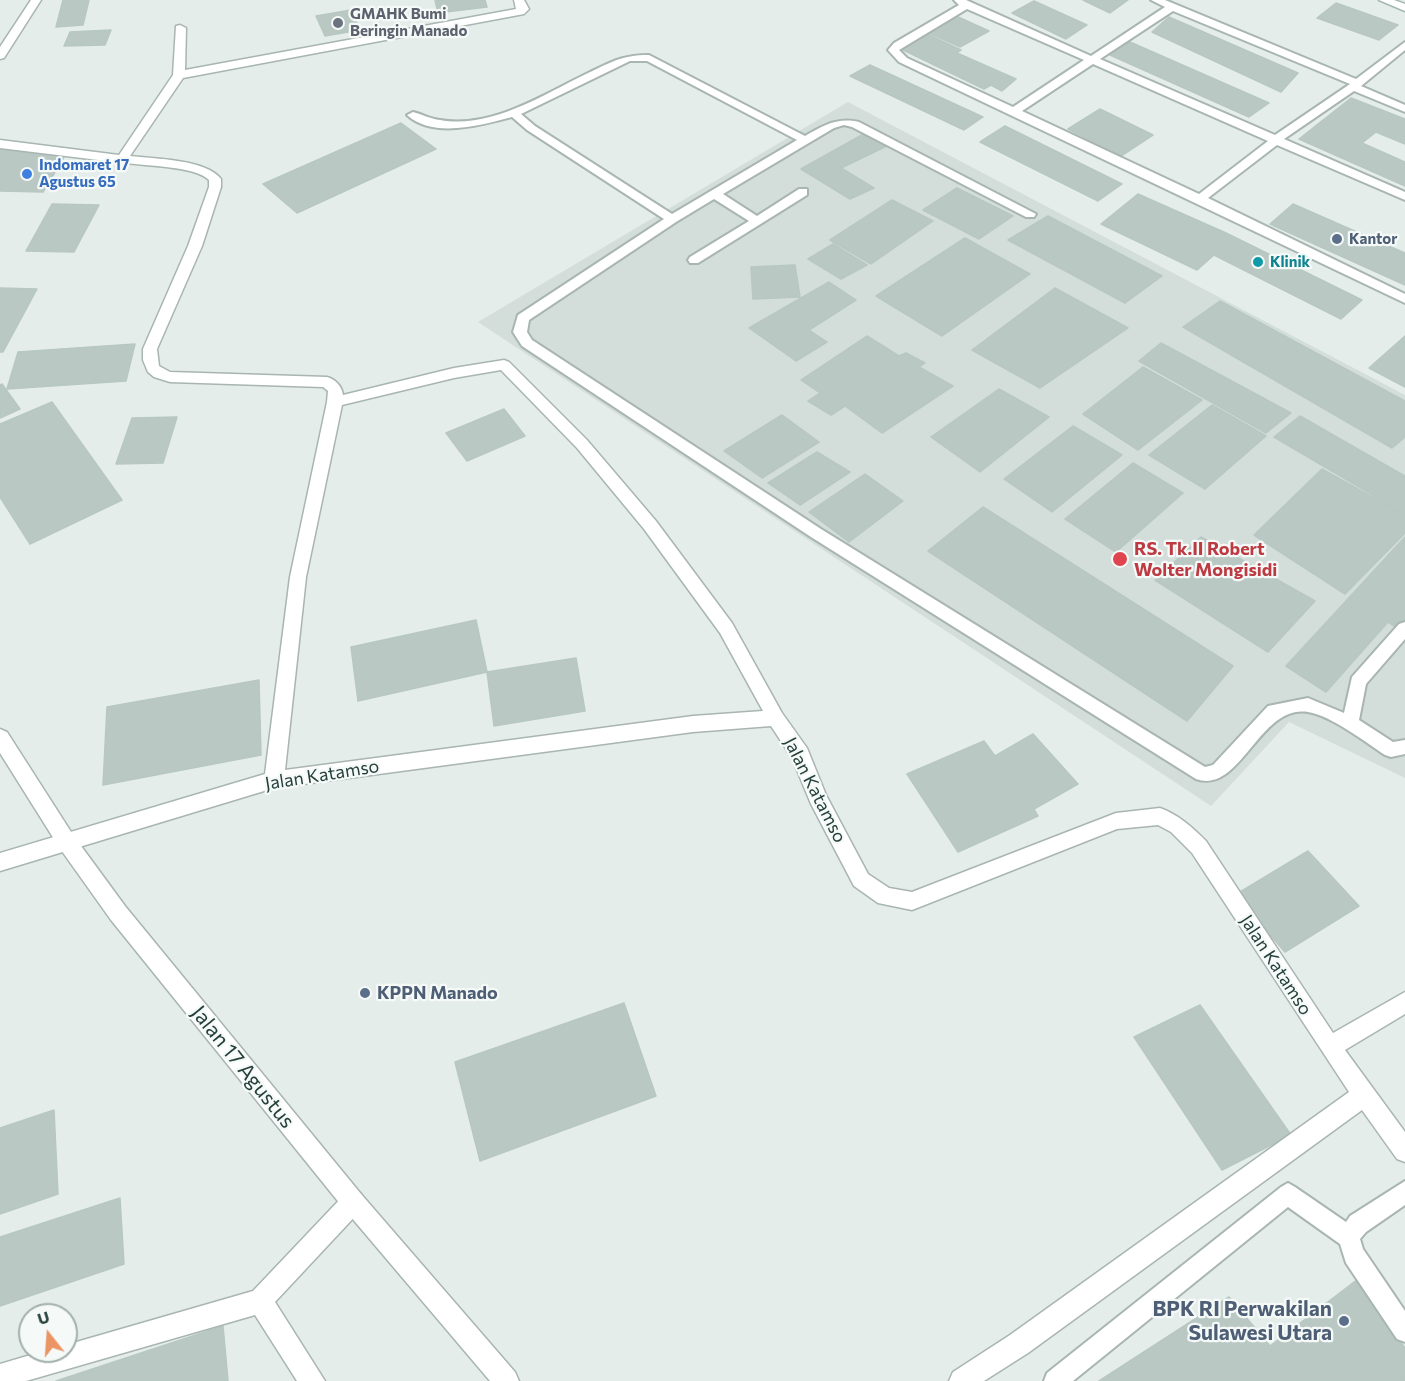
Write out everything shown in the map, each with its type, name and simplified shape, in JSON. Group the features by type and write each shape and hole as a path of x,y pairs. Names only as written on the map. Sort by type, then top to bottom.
{"street":[{"path":"0,56 36,0"},
{"path":"179,75 520,12 523,9 519,0"},
{"path":"1384,0 1405,8"},
{"path":"121,161 179,75 180,28"},
{"path":"0,144 121,161 194,168 209,172 215,179 215,187 195,246 150,349 149,362 153,369 157,374 170,377 327,382 335,390 335,402 298,577 274,780"},
{"path":"335,402 454,373 504,365 582,444 650,525 726,628 776,718"},
{"name":"Jalan Katamso","path":"0,862 274,780 693,724 776,718 800,754 818,798 861,880 885,897 912,901 1116,820 1160,816 1178,826 1199,847 1330,1047 1405,1151"},
{"name":"Jalan 17 Agustus","path":"0,737 66,841 118,913 353,1202 506,1381"},
{"path":"1330,1047 1405,1002"},
{"path":"962,1381 1019,1344 1365,1094"},
{"path":"0,1376 260,1301 353,1202"},
{"path":"260,1301 312,1381"}],"lane":[{"path":"1156,0 1405,108"},
{"path":"1405,196 962,2 893,50 903,60 1200,199 1405,299"},
{"path":"1013,112 1172,8"},
{"path":"1200,199 1405,45"},
{"path":"413,115 444,126 474,123 514,113 628,58 638,57 649,58 805,140"},
{"path":"514,113 531,128 672,219"},
{"path":"1030,213 855,124 844,122 830,126 805,140 716,195 672,219 523,318 520,332 527,343 816,533 1202,774 1218,770 1274,711 1308,705 1350,723 1391,750 1405,747"},
{"path":"694,261 803,192"},
{"path":"716,195 758,221"},
{"path":"1350,723 1358,682 1405,628"},
{"path":"1348,1237 1358,1224 1405,1192"},
{"path":"1055,1381 1288,1194 1348,1237 1354,1254 1405,1331"}],"shaded area":[{"name":"RS. Tk.II Robert Wolter Mongisidi","path":"848,102 1405,395 1405,778 1289,722 1211,806 478,322"}],"building":[{"path":"63,0 89,0 83,25 56,27"},
{"path":"435,0 485,0 487,7 438,13"},
{"path":"1083,0 1128,0 1110,13"},
{"path":"1034,1 1087,25 1066,39 1012,13"},
{"path":"1336,3 1398,25 1379,40 1317,18"},
{"name":"GMAHK Bumi Beringin Manado","path":"351,10 360,30 325,36 316,16"},
{"path":"956,16 989,31 960,47 927,32"},
{"path":"1169,17 1298,73 1281,92 1152,32"},
{"path":"111,30 105,45 64,46 70,32"},
{"path":"925,33 961,50 957,53 1016,79 1002,91 991,85 984,89 899,48"},
{"path":"1130,42 1269,103 1249,117 1110,55"},
{"path":"870,65 983,117 964,130 850,76"},
{"path":"1351,98 1405,119 1405,144 1376,132 1362,143 1405,162 1405,186 1299,139"},
{"path":"1100,109 1153,135 1121,156 1068,129"},
{"path":"401,123 436,149 297,213 263,184"},
{"path":"1005,126 1122,184 1098,201 980,142"},
{"path":"869,131 891,144 841,168 874,188 850,199 801,169"},
{"name":"Indomaret 17 Agustus 65","path":"0,149 64,157 43,192 0,191"},
{"path":"957,188 1013,216 979,239 923,210"},
{"name":"Klinik","path":"1138,194 1226,233 1362,300 1341,319 1214,255 1197,270 1101,224"},
{"path":"892,200 933,221 871,264 830,240"},
{"path":"52,204 99,205 74,252 26,251"},
{"name":"Kantor","path":"1293,204 1405,253 1405,285 1270,224"},
{"path":"1048,216 1162,276 1125,303 1008,240"},
{"path":"965,238 1030,274 942,336 876,296"},
{"path":"833,244 867,265 841,279 808,259"},
{"path":"795,265 800,297 753,299 751,267"},
{"path":"829,282 856,300 809,330 827,342 796,361 749,328"},
{"path":"0,288 37,289 3,352 0,352"},
{"path":"1055,288 1128,328 1040,388 972,350"},
{"path":"1220,301 1405,401 1405,437 1392,448 1183,327"},
{"path":"867,336 899,356 906,353 925,363 919,367 953,386 882,433 845,406 831,415 808,401 820,393 801,380"},
{"path":"1405,336 1405,387 1369,368"},
{"path":"1161,343 1291,413 1266,433 1139,361"},
{"path":"135,344 126,381 7,389 18,352"},
{"path":"1143,367 1202,400 1138,450 1083,414"},
{"path":"2,384 20,409 0,418 0,385"},
{"path":"999,389 1049,417 980,472 931,437"},
{"path":"52,402 122,500 30,544 0,497 0,424"},
{"path":"1212,405 1266,436 1205,489 1149,455"},
{"path":"504,409 525,436 467,461 446,433"},
{"path":"782,415 819,442 762,478 724,451"},
{"path":"1300,416 1405,476 1405,514 1274,437"},
{"path":"177,417 163,463 116,464 132,418"},
{"path":"1073,426 1122,455 1052,512 1004,479"},
{"path":"817,452 850,472 800,505 768,483"},
{"path":"1133,463 1183,493 1116,552 1065,519"},
{"path":"1322,469 1405,515 1405,533 1345,594 1254,535"},
{"path":"865,474 903,501 849,542 809,512"},
{"path":"983,507 1233,666 1187,721 928,551"},
{"path":"1201,537 1315,601 1268,652 1155,580"},
{"path":"1405,537 1405,633 1388,622 1326,692 1286,666"},
{"path":"476,620 487,672 358,701 351,647"},
{"path":"576,658 585,711 494,726 487,672"},
{"path":"259,680 261,755 103,785 107,707"},
{"path":"1033,734 1078,784 1034,809 1038,816 958,852 907,774 984,741 995,756"},
{"path":"1308,851 1359,906 1285,952 1235,895"},
{"path":"624,1003 656,1096 480,1161 455,1062"},
{"path":"1200,1005 1291,1135 1222,1170 1134,1037"},
{"path":"54,1110 58,1194 0,1214 0,1128"},
{"path":"120,1198 124,1264 0,1306 0,1237"},
{"name":"BPK RI Perwakilan Sulawesi Utara","path":"1358,1279 1405,1348 1405,1381 1099,1381 1229,1297 1270,1346"},
{"path":"223,1326 228,1381 56,1381"}],"place":[{"name":"GMAHK Bumi Beringin Manado","path":"338,23"},
{"name":"Indomaret 17 Agustus 65","path":"27,174"},
{"name":"Kantor","path":"1337,239"},
{"name":"Klinik","path":"1258,262"},
{"name":"RS. Tk.II Robert Wolter Mongisidi","path":"1120,559"},
{"name":"KPPN Manado","path":"365,993"},
{"name":"BPK RI Perwakilan Sulawesi Utara","path":"1344,1321"}]}
